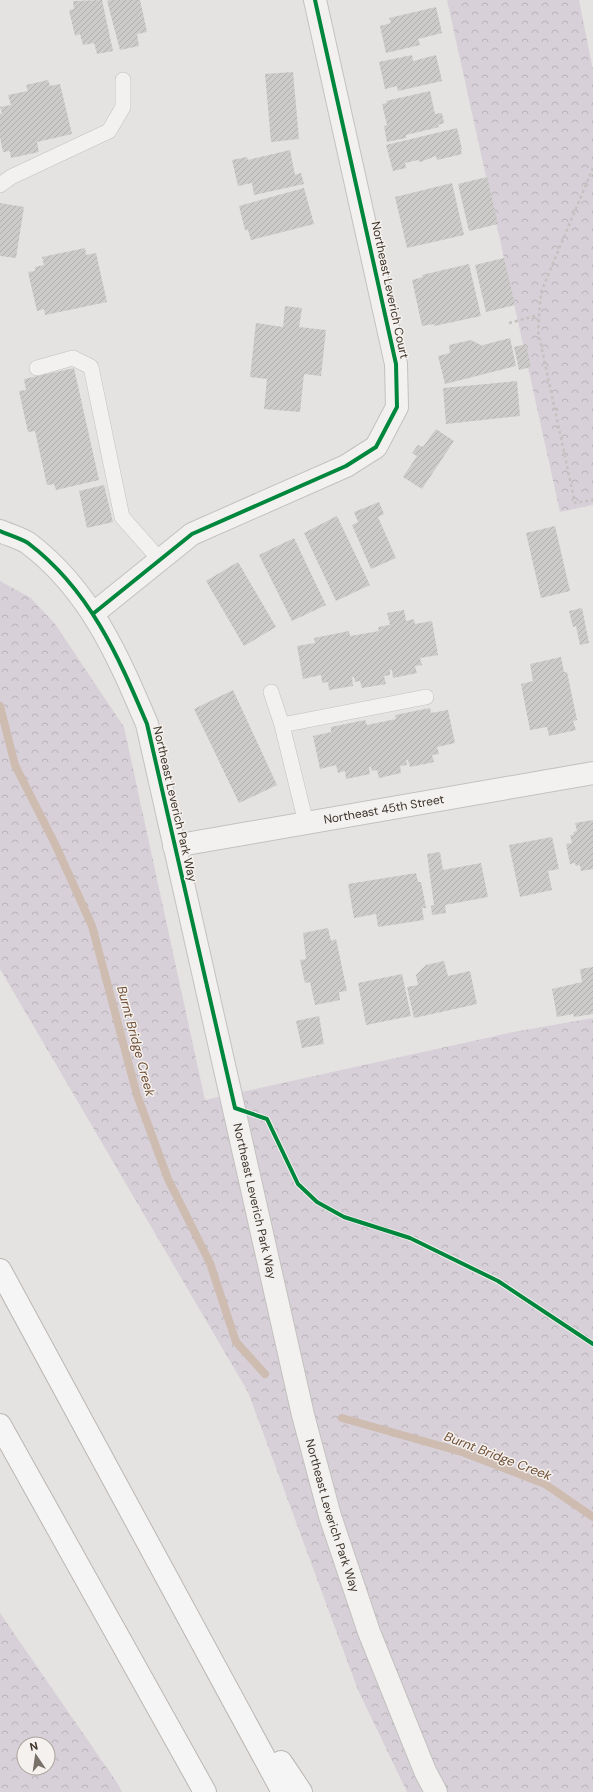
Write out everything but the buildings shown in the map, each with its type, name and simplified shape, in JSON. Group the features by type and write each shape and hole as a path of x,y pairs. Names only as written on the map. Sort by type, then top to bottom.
{"highway":[{"path":"0,1270 283,1792"},
{"path":"0,1425 205,1792"},
{"path":"202,1643 301,1792"},
{"path":"145,1687 196,1792"}],"street":[{"name":"Northeast Leverich Court","path":"94,613 192,534 346,466 376,447 397,407 396,364 315,0"},
{"name":"Northeast Leverich Park Way","path":"0,531 27,542 71,585 94,613 121,664 147,724 303,1415 328,1508 369,1632 425,1771 436,1792"},
{"name":"Northeast 45th Street","path":"174,846 593,773"}],"lane":[{"path":"0,185 11,176 109,131 123,107 123,80"},
{"path":"37,368 73,358 91,367 122,516 160,560"},
{"path":"271,692 282,725 306,823"},
{"path":"282,725 426,697"}],"path":[{"path":"593,168 541,292 538,331 555,416 575,503 593,500"},
{"path":"508,323 539,315"}],"green space":[{"path":"447,0 579,0 593,70 593,505 560,512"},
{"path":"0,581 31,598 55,624 124,727 205,1100 513,1032 593,1018 593,1792 407,1792 358,1690 248,1392 0,969"},
{"path":"0,1613 118,1784 122,1792 0,1792"}],"waterway":[{"name":"Burnt Bridge Creek","path":"0,706 15,765 56,846 92,926 137,1095 168,1179 210,1263 236,1342 265,1374"},
{"name":"Burnt Bridge Creek","path":"342,1418 462,1452 545,1484 593,1517"}],"cycle path":[{"path":"94,613 192,534 346,466 376,447 397,407 396,364 315,0"},
{"path":"0,531 28,543 50,561 85,603 113,649 147,724 235,1108 267,1119 298,1184 317,1202 344,1217 410,1238 498,1281 593,1344"}]}
